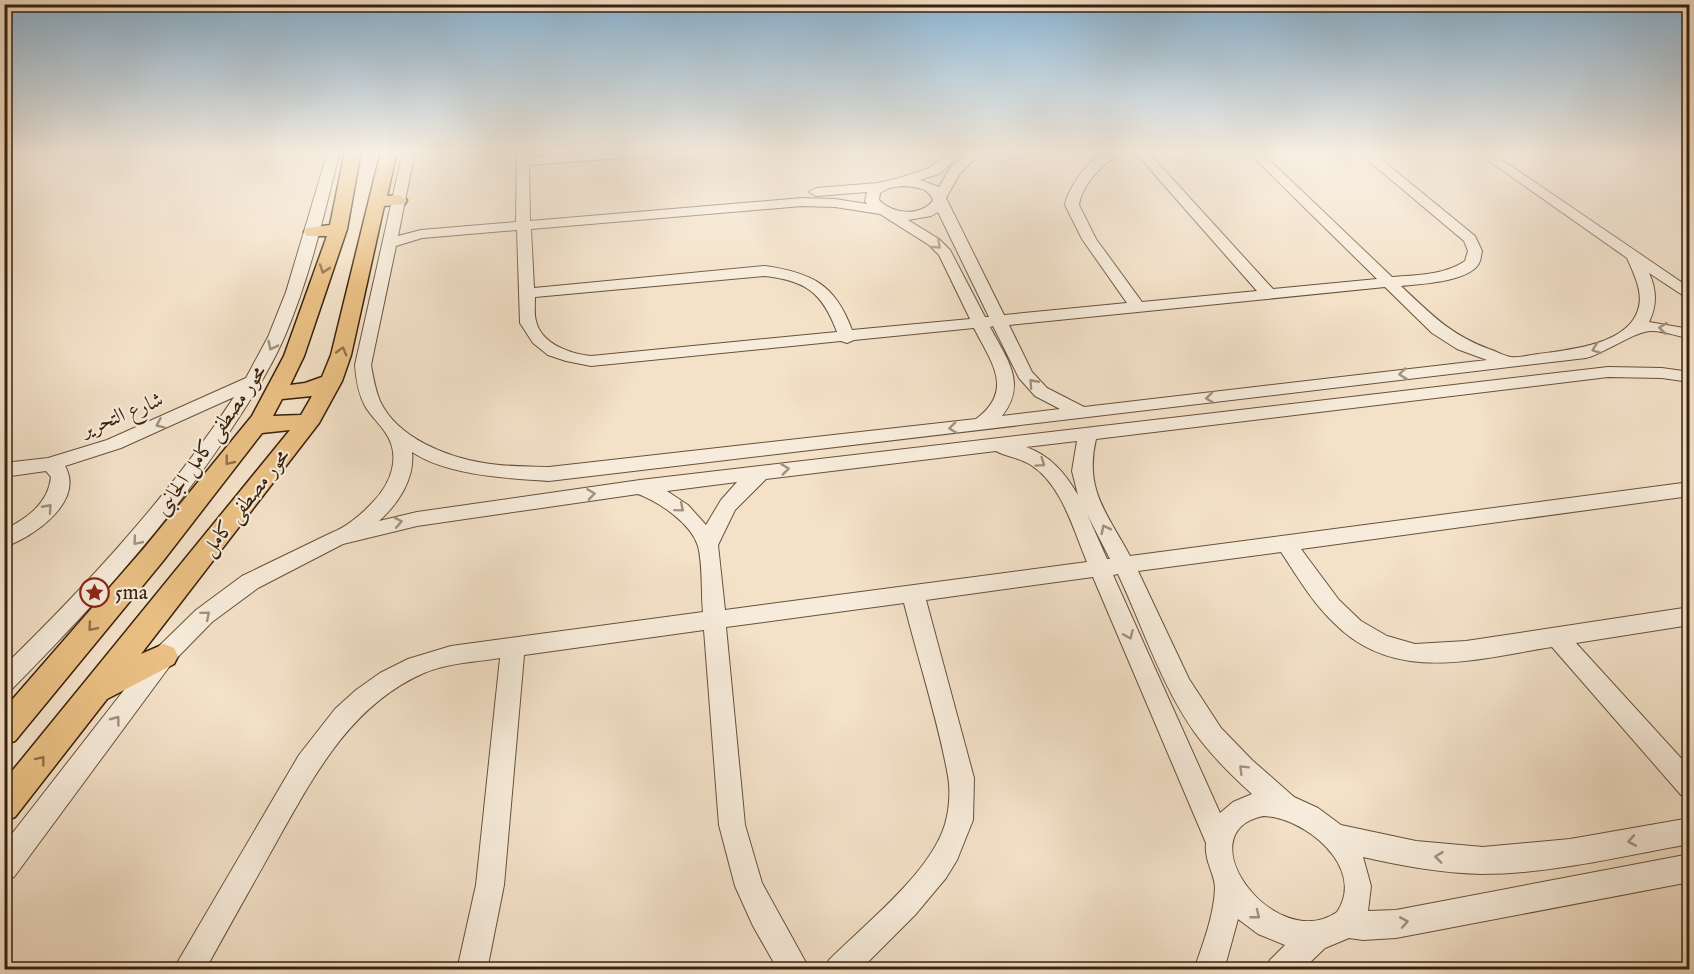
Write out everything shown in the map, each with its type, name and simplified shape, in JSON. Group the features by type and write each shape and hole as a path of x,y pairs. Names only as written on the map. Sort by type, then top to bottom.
{"main road":[{"name":"محور مصطفى كامل","path":"5,729 154,554 255,427 277,393 294,357 338,229 344,196"},
{"name":"محور مصطفى كامل","path":"4,806 308,423 342,355 388,196"},
{"path":"313,232 338,229"},
{"path":"277,393 308,390 331,381"},
{"path":"255,427 283,422 308,423"},
{"path":"94,692 164,656"}],"street":[{"name":"محور مصطفى كامل الجانبى","path":"4,681 85,601 158,516 212,444 252,382 276,338 313,232 322,196"},
{"path":"4,867 164,656 204,616 250,582 338,538 375,512 398,483 404,468 405,455 402,443 373,405 366,386 363,365 395,219 388,201 390,196"},
{"path":"523,196 528,323 534,336 559,355 603,361 1442,277 1460,271 1474,260 1474,247 1466,236 1419,196"},
{"path":"390,243 421,234 523,220 777,196"},
{"path":"871,196 872,201 885,212 940,247 981,323 1006,376 1007,387 1000,407 984,435"},
{"path":"1075,196 1072,208 1084,230 1137,306"},
{"path":"1181,196 1268,293"},
{"path":"1301,196 1438,330 1463,345 1509,362"},
{"path":"1546,196 1689,295"},
{"path":"395,219 405,224 523,220 802,202 835,203 916,215 932,210 940,199 998,321 1032,383 1085,423 1438,370 1586,353 1618,340 1636,328 1649,303 1647,281 1634,258"},
{"path":"526,293 765,271 778,272 800,278 825,292 839,314 847,338"},
{"path":"1636,328 1662,327 1689,334"},
{"path":"1438,330 1443,347 1442,363 1438,370"},
{"path":"395,432 428,454 454,463 516,473 549,474 859,440 984,435 1608,372 1662,373 1689,377"},
{"name":"شارع التحرير","path":"4,470 49,464 114,444 252,382"},
{"path":"1085,423 1082,480 1185,694 1226,753 1287,808"},
{"path":"338,538 417,519 640,487 864,460 984,435 1025,453 1045,465 1058,477 1069,497 1219,842 1220,863 1229,885 1245,906 1267,923 1291,934 1316,936 1333,932 1346,923 1357,904 1358,881 1349,857 1333,835 1311,818 1287,808 1263,804 1242,810 1227,823 1219,842"},
{"path":"859,440 864,460"},
{"path":"4,539 39,518 58,496 61,477 57,469 49,464"},
{"path":"708,545 727,504 742,486 760,472"},
{"path":"640,487 662,495 682,508 698,525 708,545 732,825 739,856 754,896 763,916 795,969"},
{"path":"188,969 311,757 335,724 359,700 377,687 416,666 446,657 513,647 1689,489"},
{"path":"1286,543 1327,601 1344,620 1367,636 1394,648 1421,654 1557,637 1689,616"},
{"path":"839,969 929,879 944,858 956,833 961,806 961,778 913,594"},
{"path":"1557,637 1689,787"},
{"path":"472,969 484,922 490,885 513,647"},
{"path":"1333,835 1442,858 1495,860 1545,856 1689,831"},
{"path":"1346,923 1371,926 1396,924 1689,868"},
{"path":"1209,969 1223,926 1229,885"},
{"path":"1280,969 1316,936"}],"place":[{"name":"5ma","path":"94,592"}]}
